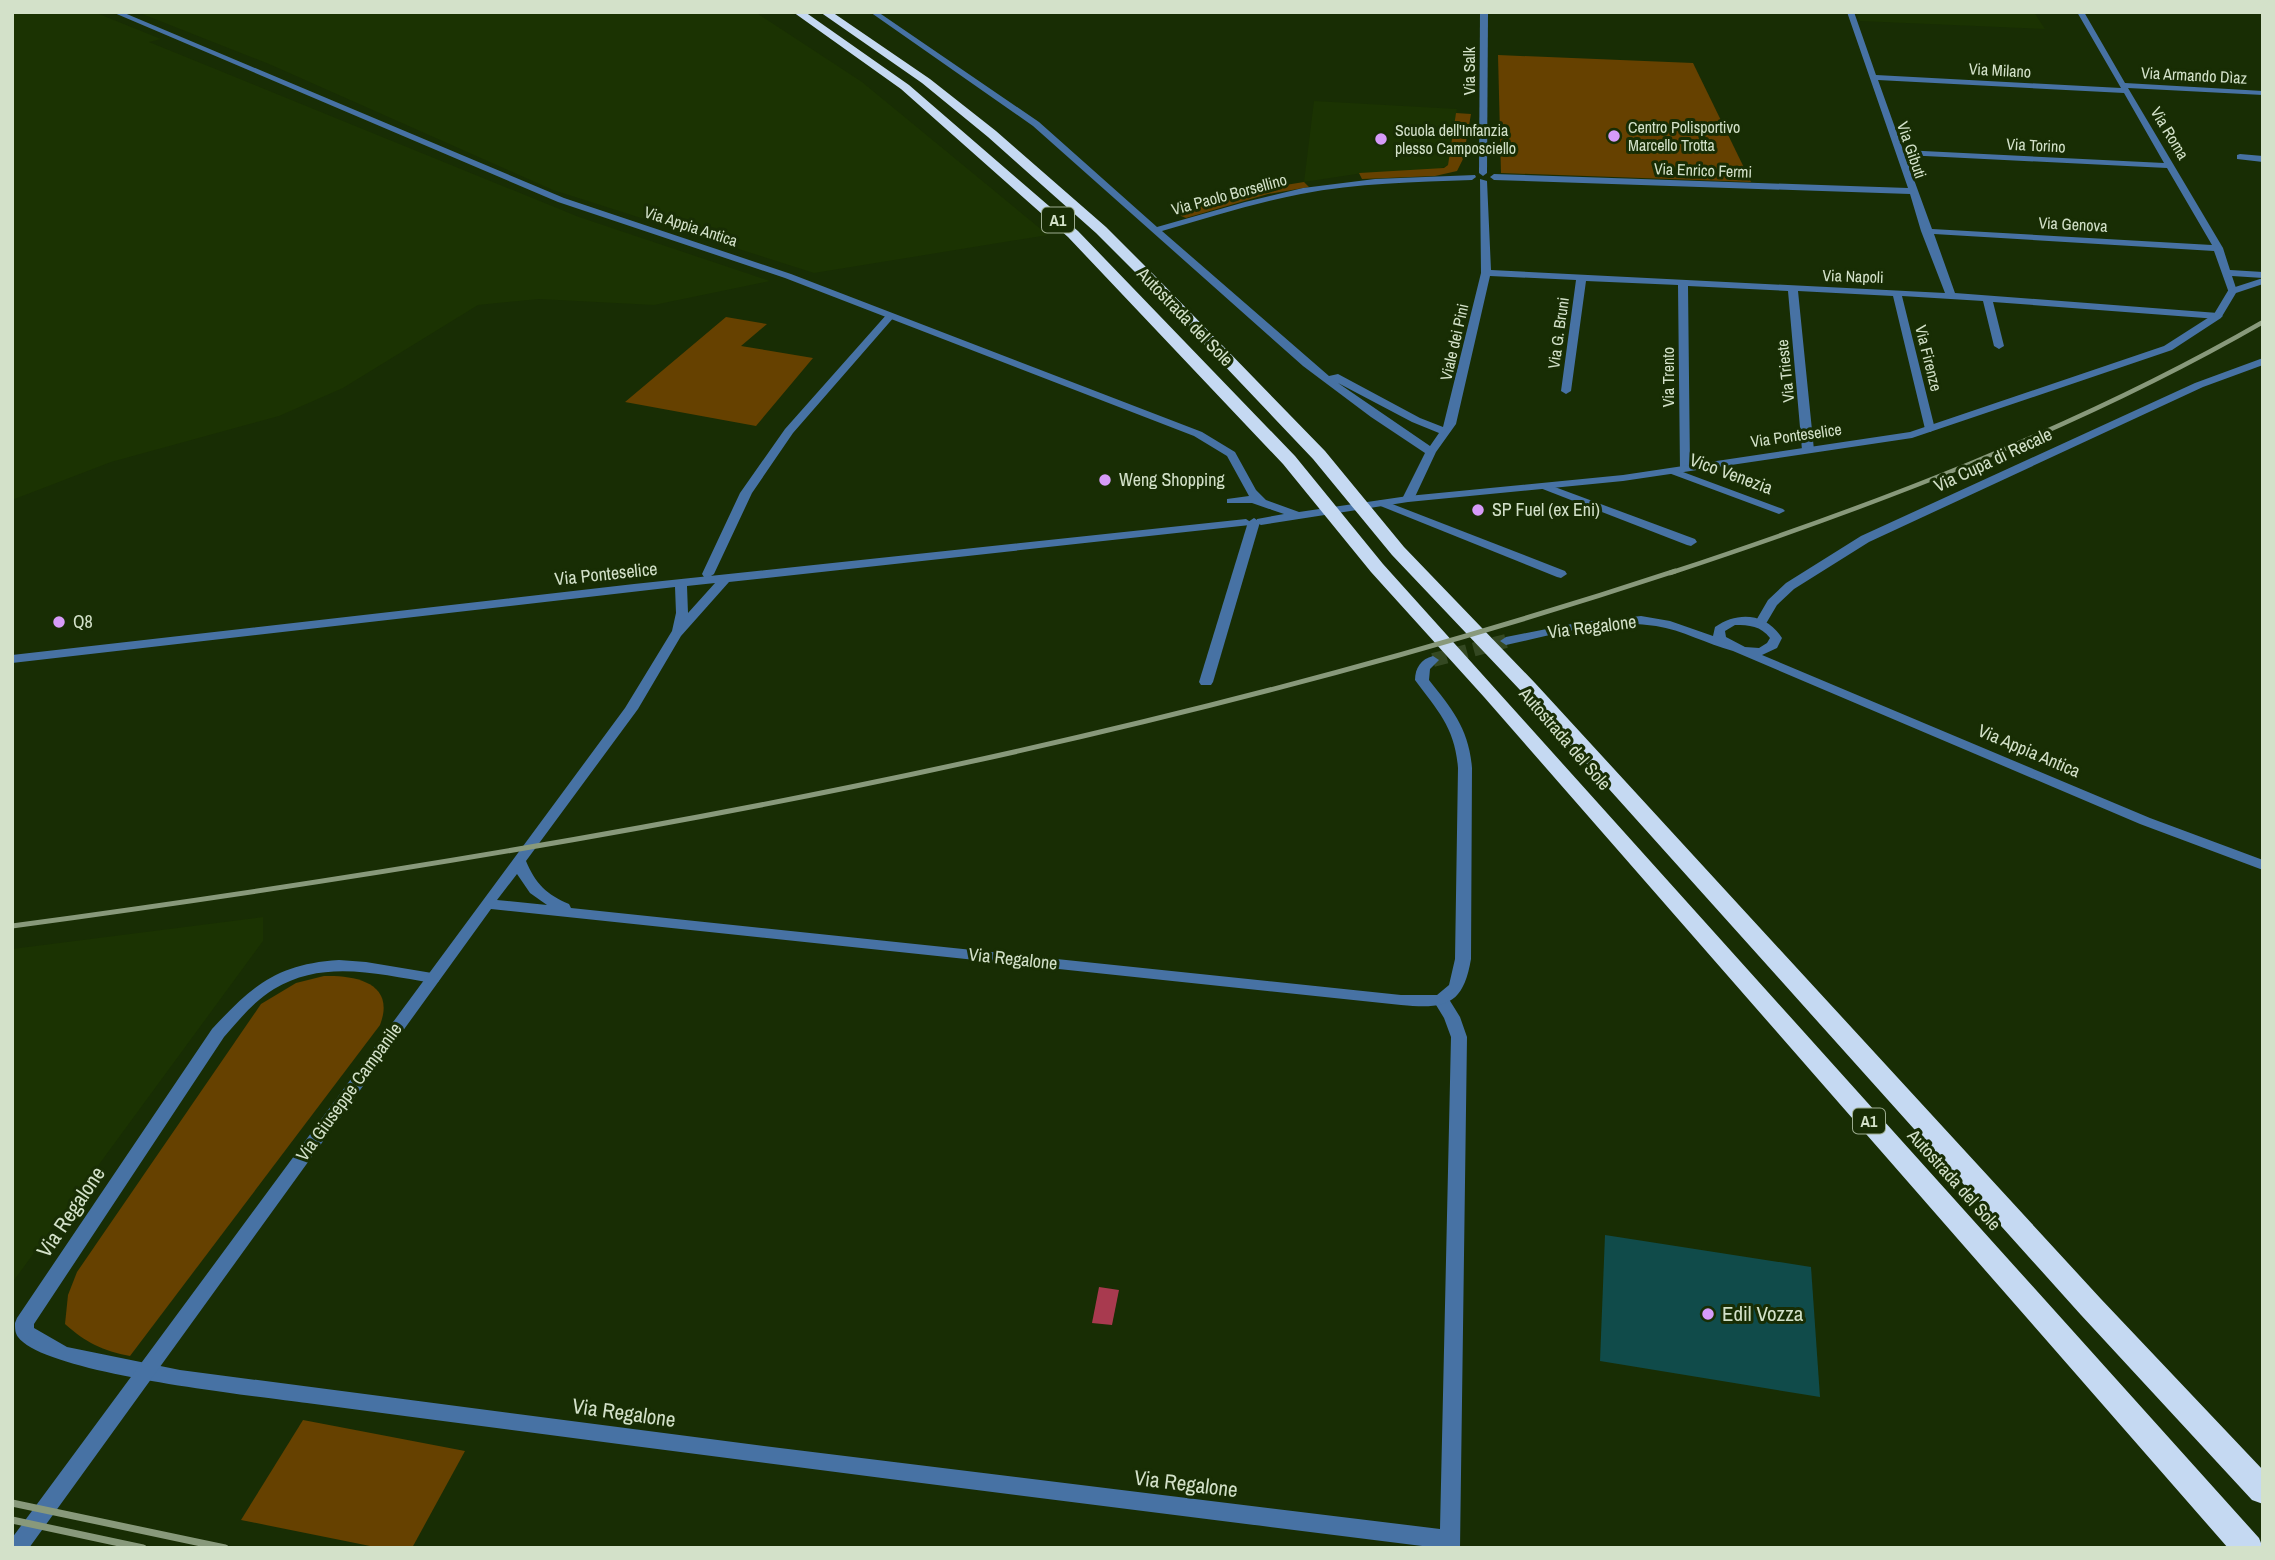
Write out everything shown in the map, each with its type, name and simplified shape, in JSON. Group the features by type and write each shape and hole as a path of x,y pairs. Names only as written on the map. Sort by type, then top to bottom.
{"highway":[{"name":"Autostrada del Sole","path":"798,12 905,87 1073,234 1289,460 1377,568 1491,693 2248,1548"},
{"name":"Autostrada del Sole","path":"825,12 926,81 1046,180 1149,278 1319,455 1398,551 1528,687 2091,1307 2263,1491"}],"street":[{"name":"Via Appia Antica","path":"115,12 561,200 788,276 1198,434 1231,454 1245,480 1264,502"},
{"path":"873,12 1036,124 1155,230"},
{"name":"Via Salk","path":"1483,177 1484,12"},
{"name":"Via Gibuti","path":"1850,12 1911,191 1951,296"},
{"name":"Via Roma","path":"2080,12 2218,248 2232,291"},
{"name":"Via Milano","path":"1872,77 2125,88"},
{"name":"Via Armando Dìaz","path":"2125,88 2263,93"},
{"name":"Via Torino","path":"1898,152 2172,166"},
{"path":"2240,157 2263,159"},
{"name":"Via Paolo Borsellino","path":"1155,230 1278,196 1319,188 1364,182 1472,177 1474,174 1483,177"},
{"name":"Via Enrico Fermi","path":"1483,177 1911,191"},
{"name":"Viale dei Pini","path":"1408,499 1431,452 1451,424 1486,273 1483,177"},
{"path":"1132,210 1168,221 1190,221"},
{"name":"Via Paolo Borsellino","path":"1155,230 1307,364 1431,452"},
{"name":"Via Genova","path":"1926,231 2218,248"},
{"name":"Via Napoli","path":"1486,273 1683,285 1951,296 2218,316"},
{"path":"2226,273 2263,275"},
{"name":"Via G. Bruni","path":"1566,391 1581,279"},
{"path":"2232,291 2263,281"},
{"name":"Via Trento","path":"1683,285 1684,469"},
{"name":"Via Trieste","path":"1793,290 1808,450"},
{"name":"Via Ponteselice","path":"12,659 1253,522 1408,499 1670,471 1912,435 2168,348 2218,316 2232,291"},
{"name":"Via Firenze","path":"1897,294 1930,429"},
{"path":"1987,299 1999,346"},
{"path":"708,574 746,493 789,431 890,316"},
{"name":"Via Cupa di Recale","path":"1760,624 1772,603 1790,586 1865,539 2199,385 2263,361"},
{"name":"Via Paolo Borsellino","path":"1307,364 1445,432"},
{"name":"Vico Venezia","path":"1670,471 1779,511"},
{"path":"1203,526 1242,489 1245,480"},
{"path":"1544,486 1691,542"},
{"path":"1245,498 1264,502 1270,507 1271,515 1253,522 1226,516 1227,505 1245,498"},
{"name":"Via Ponteselice","path":"1264,502 1302,513"},
{"path":"1382,503 1561,575"},
{"path":"1206,682 1253,522"},
{"name":"Via Giuseppe Campanile","path":"18,1548 631,709 676,634 725,579"},
{"name":"Via Giuseppe Campanile","path":"676,634 682,613 681,584"},
{"name":"Via Regalone","path":"1506,641 1629,620 1657,622 1678,629"},
{"path":"1678,629 1699,630 1742,621 1760,624 1774,633 1776,655 1783,668"},
{"path":"1725,624 1718,634 1734,648 1757,652 1772,648 1775,643"},
{"name":"Via Appia Antica","path":"1678,629 1783,668 2145,821 2263,865"},
{"path":"1433,660 1424,665 1421,671 1422,680 1460,732 1465,745 1463,959 1460,985 1453,994 1441,1000"},
{"name":"Via Regalone","path":"519,861 533,889 547,901 585,914"},
{"name":"Via Regalone","path":"432,978 332,964 313,967 271,982 239,1008 218,1033 24,1323 25,1332 64,1354 180,1378 1450,1544 1459,1037 1452,1017 1441,1000 1425,1003 487,904"}],"shaded area":[{"path":"12,12 94,12 161,39 149,42 579,217 770,281 654,305 539,299 478,305 343,388 279,416 111,462 12,500"},
{"path":"137,12 755,12 862,82 1048,235 814,273 553,190 269,64"},
{"path":"1855,12 2034,12 2045,29 1860,21"},
{"name":"Centro Polisportivo Marcello Trotta","path":"1498,55 1693,63 1751,182 1501,173"},
{"name":"Scuola dell'Infanzia plesso Camposciello","path":"1314,101 1457,109 1448,165 1434,171 1363,173 1304,182"},
{"path":"1456,113 1471,114 1463,159 1457,171 1435,176 1362,179 1359,173 1444,168 1448,165"},
{"path":"1304,182 1309,187 1268,194 1186,218 1176,214 1261,189"},
{"path":"726,317 767,324 741,346 813,358 756,426 625,402"},
{"path":"263,917 263,941 12,1283 12,949"},
{"path":"324,976 360,980 378,991 384,1011 380,1025 130,1356 95,1345 80,1336 65,1324 68,1295 77,1272 261,1004 296,983"},
{"path":"1099,1287 1119,1290 1112,1325 1092,1323"},
{"path":"303,1420 465,1451 412,1548 380,1548 241,1520"}],"building":[{"name":"Edil Vozza","path":"1605,1235 1811,1267 1820,1397 1600,1361"}],"tunnel":[{"path":"1433,660 1506,641"}],"railway":[{"path":"1670,573 1822,521 1973,463 2120,397 2263,322"},
{"path":"12,926 433,863 852,787 1060,742 1267,691 1472,634 1675,571"},
{"path":"12,1503 225,1548"},
{"path":"12,1520 143,1548"}],"place":[{"name":"Centro Polisportivo Marcello Trotta","path":"1614,136"},
{"name":"Scuola dell'Infanzia plesso Camposciello","path":"1381,139"},
{"name":"Weng Shopping","path":"1105,480"},
{"name":"SP Fuel (ex Eni)","path":"1478,510"},
{"name":"Q8","path":"59,622"},
{"name":"Edil Vozza","path":"1708,1314"}]}
